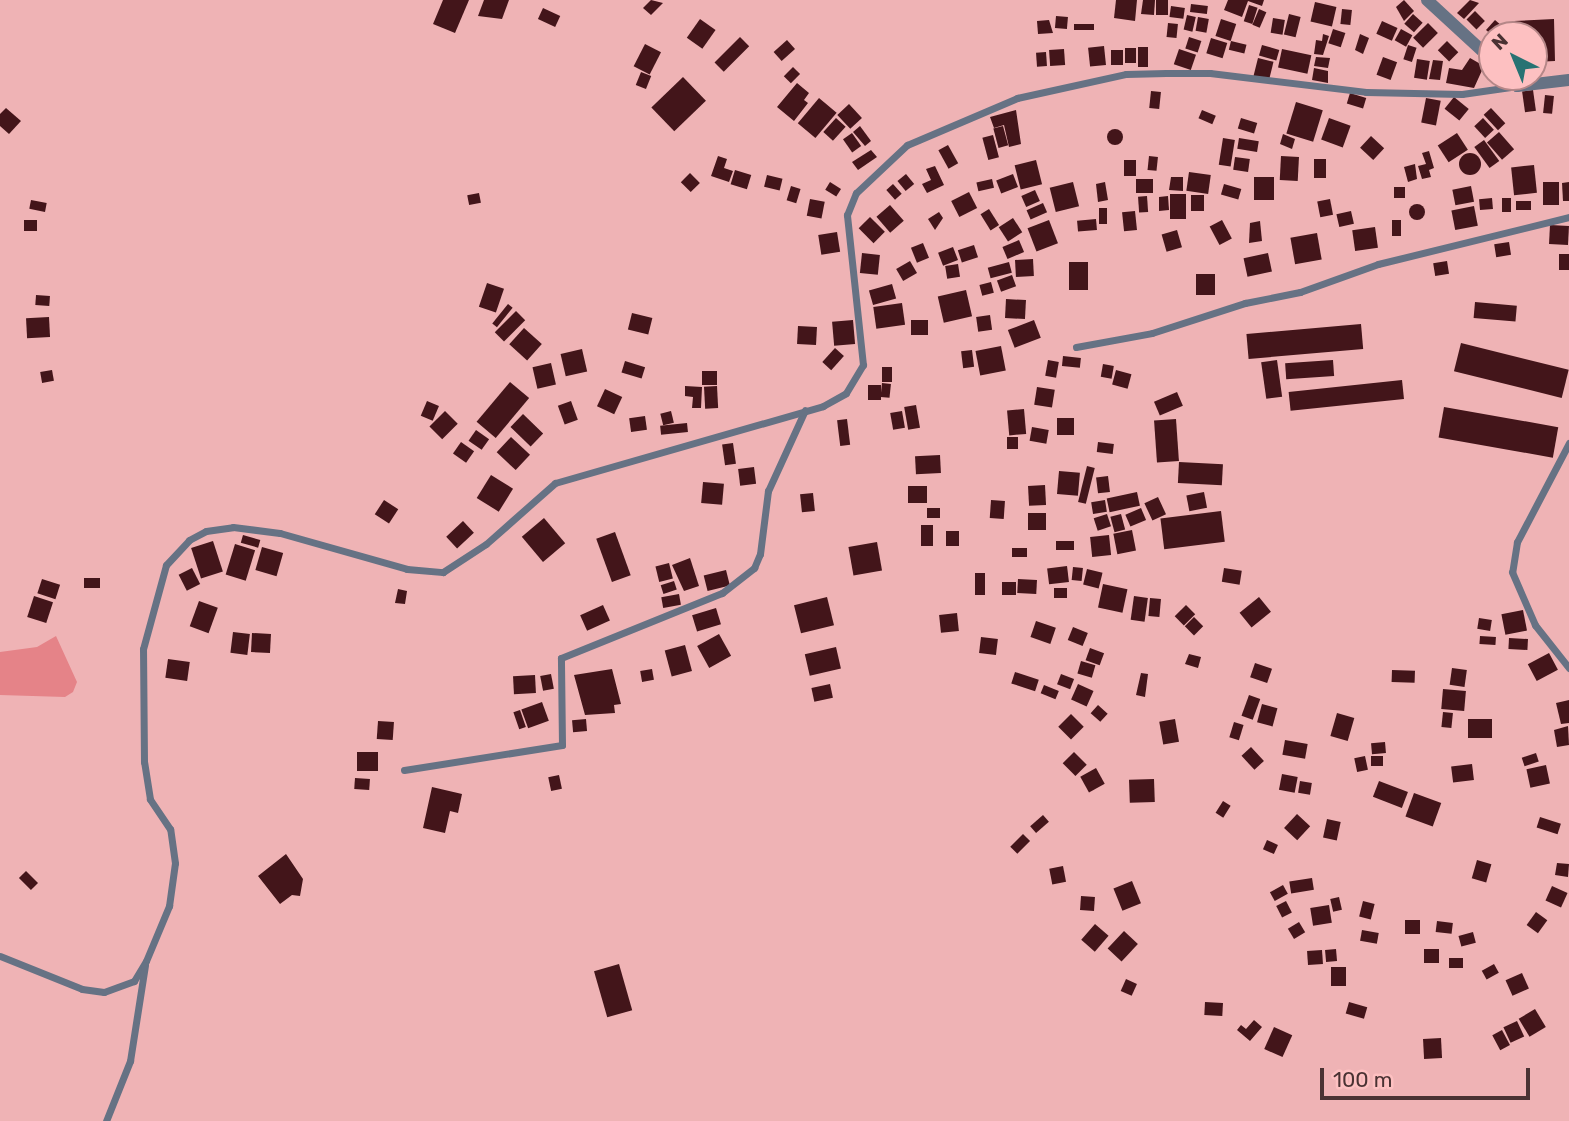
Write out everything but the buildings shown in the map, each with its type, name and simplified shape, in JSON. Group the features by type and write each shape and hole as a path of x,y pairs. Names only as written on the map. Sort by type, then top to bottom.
{"street":[{"path":"1427,0 1478,47"},
{"path":"0,956 82,989 104,992 134,981 146,961 169,906 175,863 170,829 150,799 144,762 143,649 166,565 189,540 206,531 233,527 280,533 407,569 443,572 486,544 555,483 805,410 846,393 863,365 847,215 856,193 906,145 960,118 1017,98 1126,74 1210,73 1366,92 1461,94 1478,90"},
{"path":"1548,80 1569,80"},
{"path":"1076,347 1152,333 1245,303 1300,292 1378,264 1569,218"},
{"path":"404,770 562,745 561,658 722,593 754,568 760,554 768,491 805,410"},
{"path":"1569,443 1517,542 1512,572 1535,625 1569,668"},
{"path":"106,1121 130,1061 146,961"}],"shaded area":[{"path":"56,636 77,682 73,692 65,697 0,695 0,652 37,647"}]}
